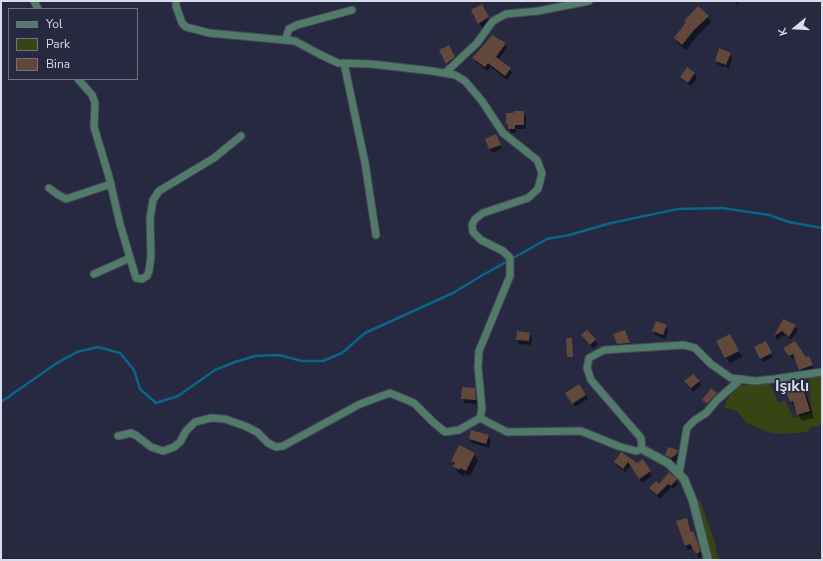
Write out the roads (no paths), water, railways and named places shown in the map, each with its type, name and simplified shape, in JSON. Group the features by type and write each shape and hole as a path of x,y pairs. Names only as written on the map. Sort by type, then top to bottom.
{"street":[{"path":"118,436 131,433 151,447 163,451 174,447 180,442 186,431 195,422 211,418 226,419 246,426 257,432 268,443 276,447 283,446 360,404 390,393 414,403 445,432 459,430 480,418 482,409 478,367 479,351 510,276 510,258 503,251 480,240 473,232 472,225 475,219 483,213 528,198 538,189 542,174 537,160 503,133 482,101 465,81 455,75 371,64 338,63 295,41 209,34 186,27 182,23 176,6 176,1"},
{"path":"445,73 477,43 493,21 506,14 538,11 589,1"},
{"path":"285,40 289,29 352,10"},
{"path":"344,63 365,163 376,235"},
{"path":"79,80 92,95 95,103 94,128 111,184 120,224 136,278 142,279 147,276 149,271 151,256 150,219 153,200 159,191 214,158 241,136"},
{"path":"49,188 66,199 111,184"},
{"path":"94,274 130,258"},
{"path":"642,449 641,438 591,380 587,368 589,358 604,350 684,344 695,348 711,364 731,378 774,380 822,372"},
{"path":"679,474 687,428 695,420 706,413 717,400 741,379"},
{"path":"480,418 507,432 581,431 618,446 636,451 642,449 668,463 684,478 693,501 708,560"}],"waterway":[{"path":"1,402 57,363 77,352 98,347 120,353 134,370 140,389 156,403 178,396 215,370 255,356 279,355 302,361 323,361 342,353 365,333 453,293 547,239 569,235 611,223 678,209 722,208 769,215 789,222 822,228"}],"district":[{"name":"Işıklı","path":"792,387"}]}
